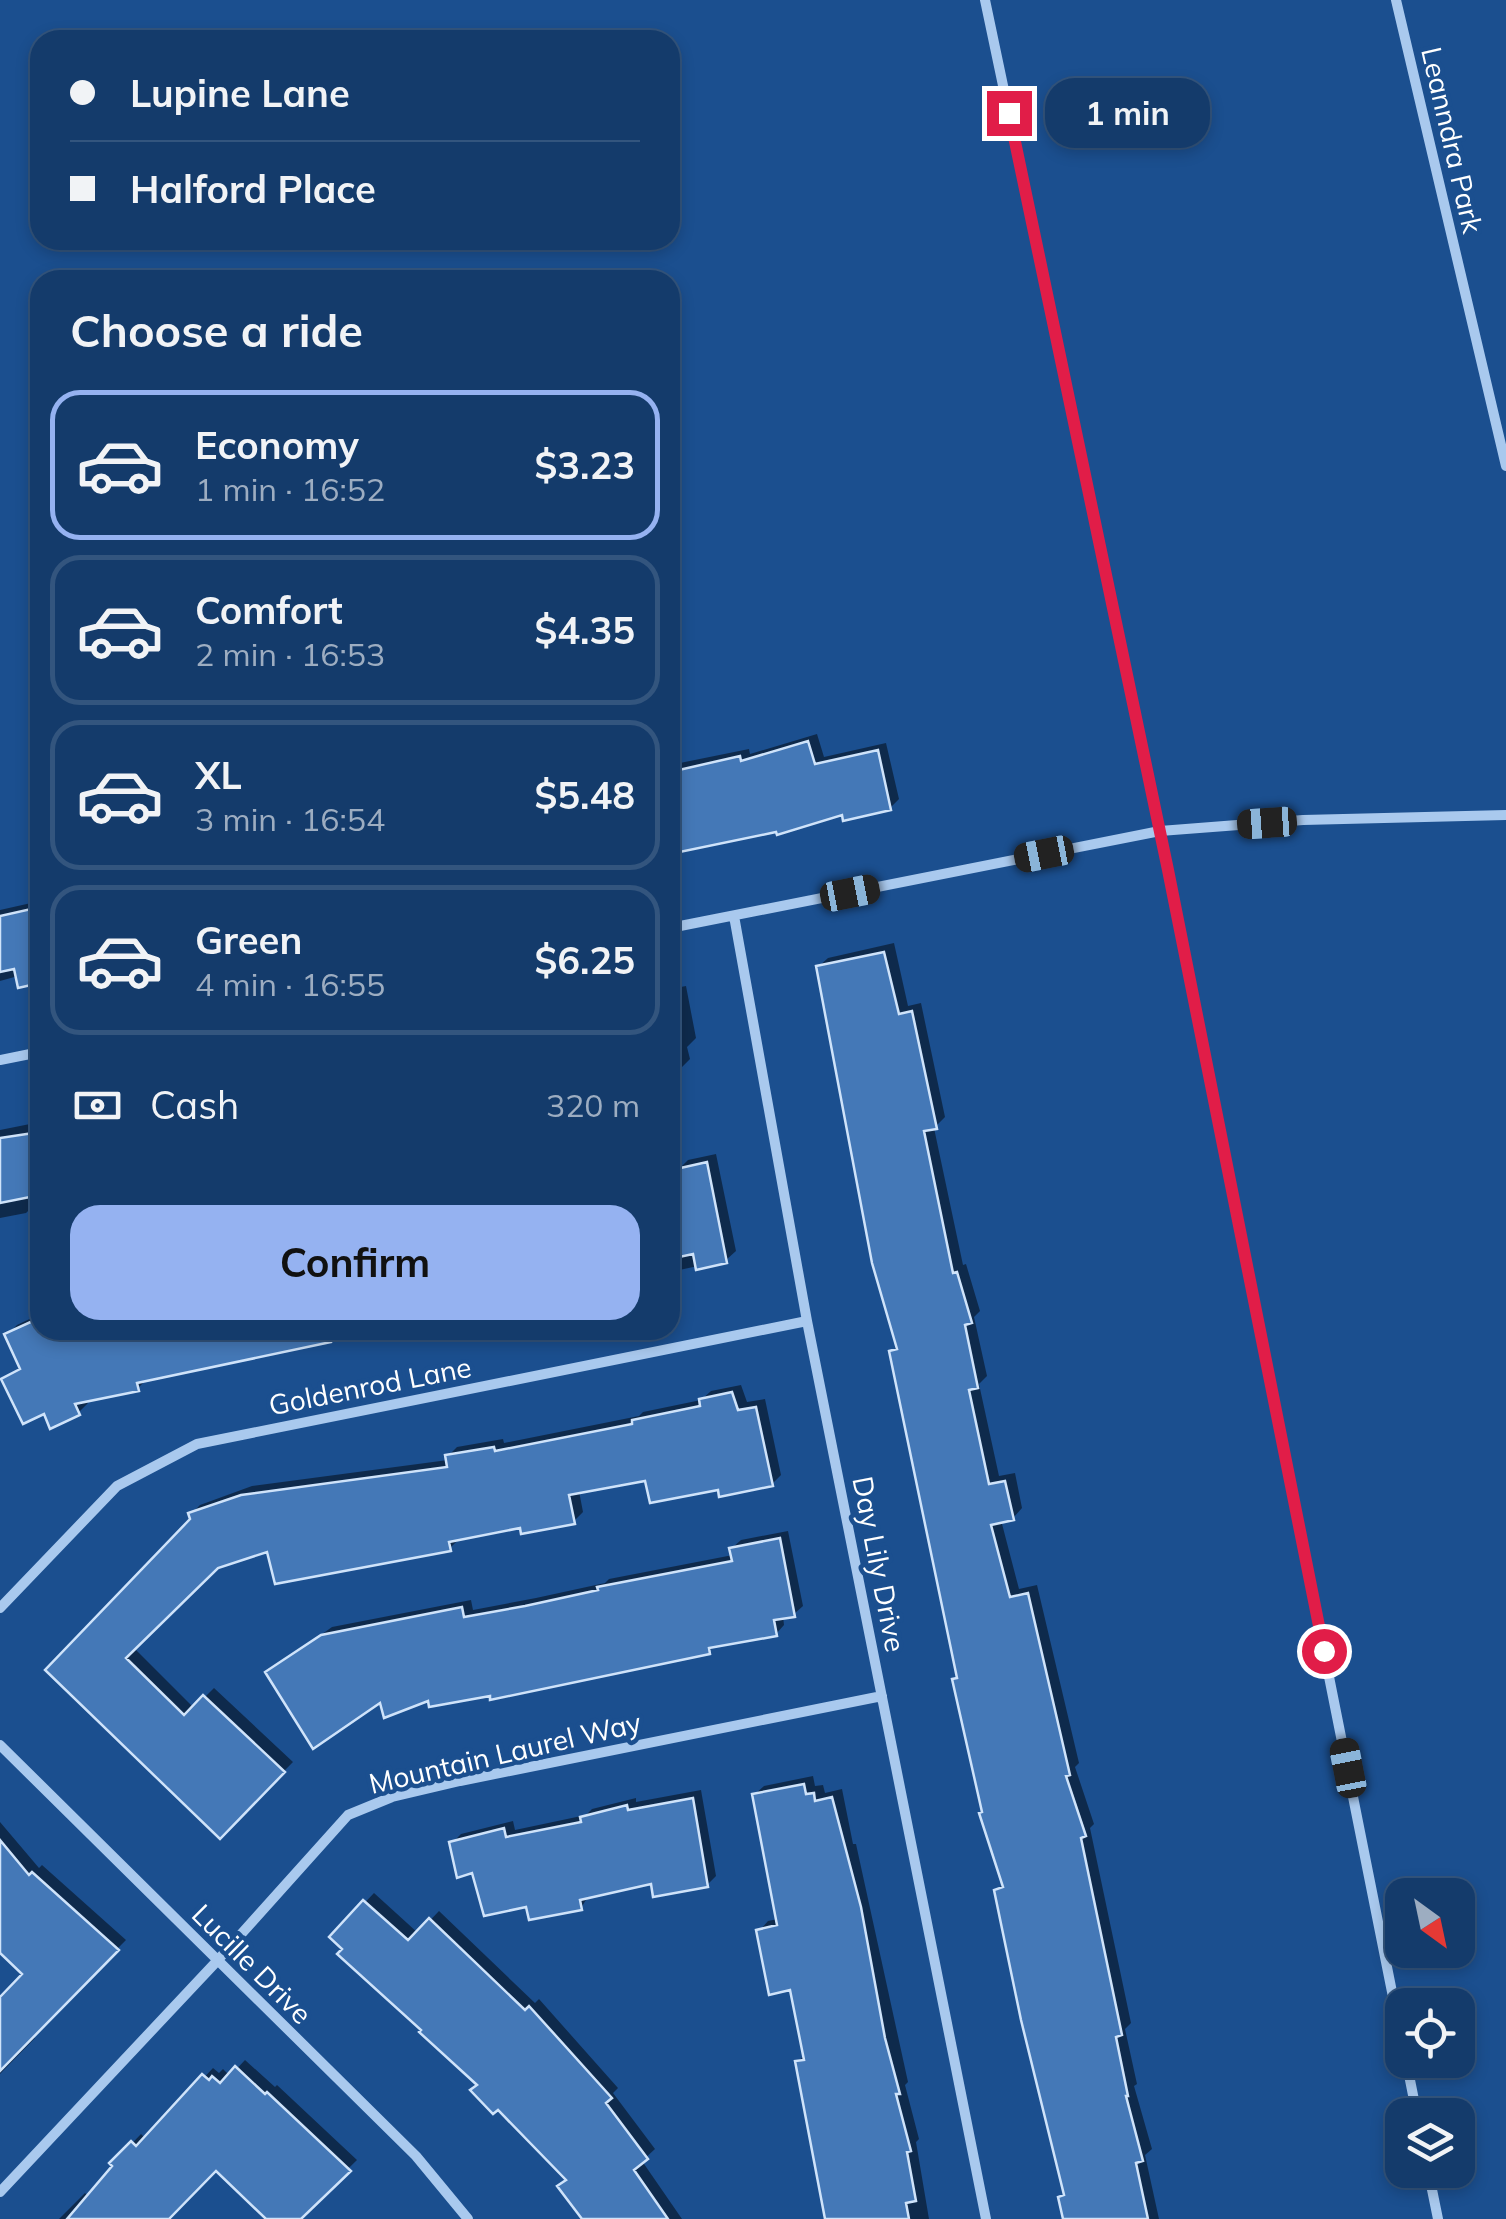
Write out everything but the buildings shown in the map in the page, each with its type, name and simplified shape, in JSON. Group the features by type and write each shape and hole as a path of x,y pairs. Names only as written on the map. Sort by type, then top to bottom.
{"street":[{"path":"985,0 1160,831 1391,1988"},
{"name":"Leanndra Park","path":"1396,0 1506,466"},
{"path":"680,926 1160,831 1303,820 1506,815"},
{"name":"Day Lily Drive","path":"734,916 807,1321 986,2219"},
{"path":"0,1060 30,1054"},
{"name":"Goldenrod Lane","path":"0,1608 117,1486 196,1444 807,1321"},
{"name":"Mountain Laurel Way","path":"0,2192 218,1962 348,1814 392,1797 460,1781 882,1696"},
{"name":"Lucille Drive","path":"0,1745 416,2156 468,2219"},
{"path":"1432,2188 1438,2219"}],"route":[{"path":"1009,113 1168,870 1324,1651"}]}
